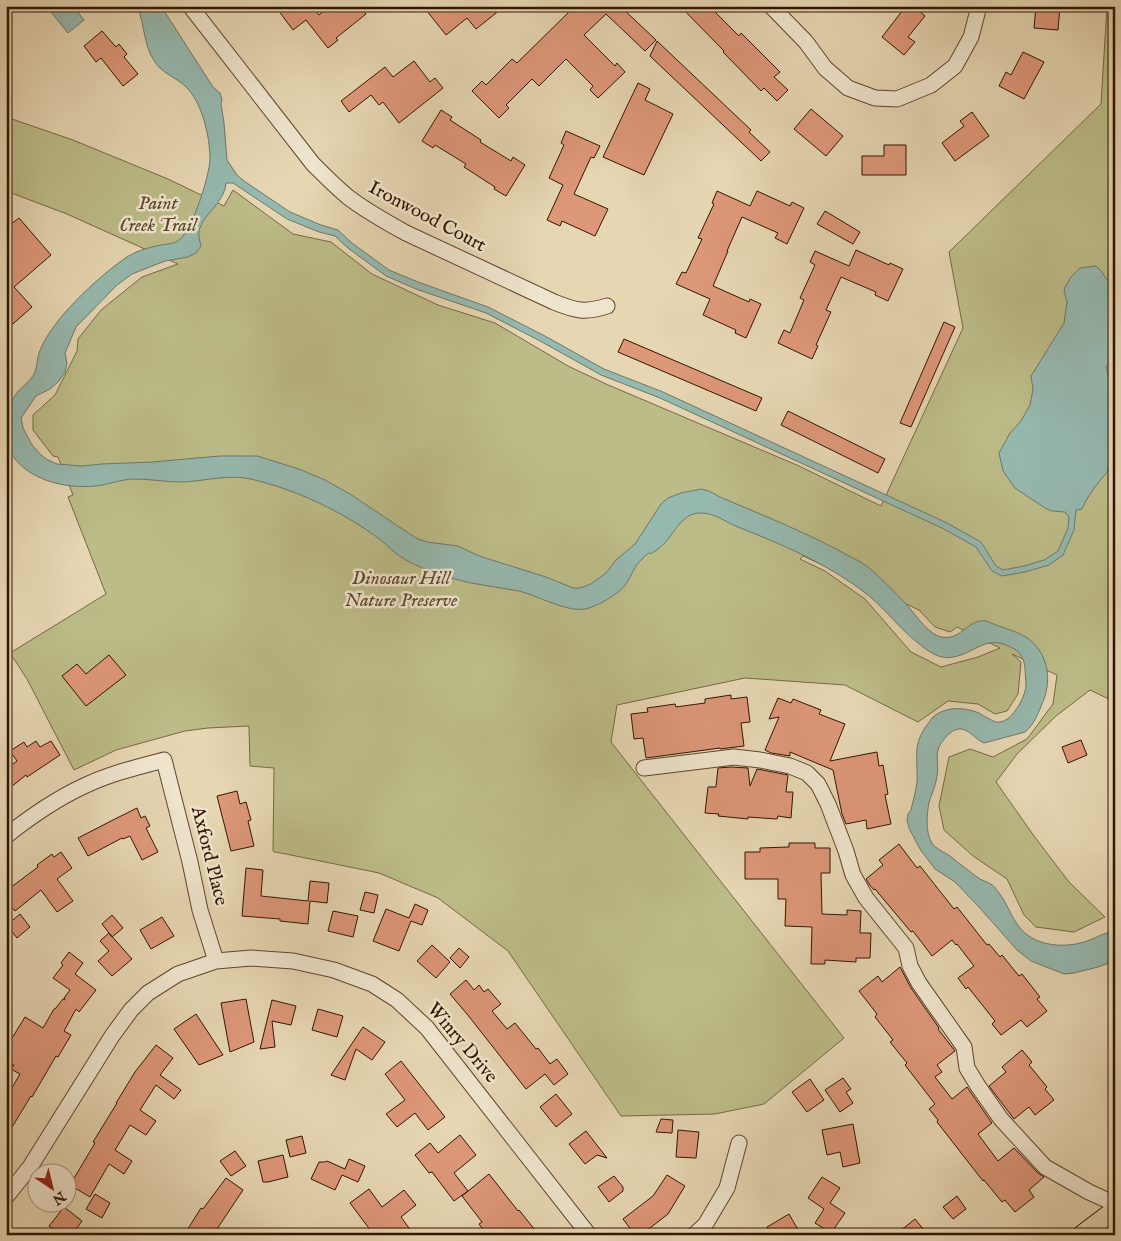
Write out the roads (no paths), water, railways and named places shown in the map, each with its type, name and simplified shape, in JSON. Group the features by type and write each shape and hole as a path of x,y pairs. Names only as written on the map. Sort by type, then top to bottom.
{"main road":[{"path":"1082,1235 1115,1210"}],"street":[{"name":"Ironwood Court","path":"190,6 313,164 349,198 406,233 572,310 595,310 607,306"},
{"path":"771,6 806,42 825,68 848,88 875,98 897,99 931,85 955,66 971,37 979,6"},
{"path":"644,768 734,757 790,766 807,774 818,784 828,804 853,875 866,898 906,948 910,966 919,983 964,1047 967,1068 1001,1119 1045,1166 1088,1192 1115,1204"},
{"name":"Axford Place","path":"6,836 23,822 54,802 84,786 124,770 164,760 200,910 216,961"},
{"name":"Winry Drive","path":"6,1197 30,1167 112,1036 131,1010 148,993 178,974 216,961 251,958 293,961 334,970 372,984 397,1000 427,1028 590,1235"},
{"path":"694,1235 704,1225 726,1188 739,1144"}],"water":[{"path":"46,6 73,6 84,20 68,33"},
{"path":"137,6 161,6 213,87 220,93 227,160 237,175 290,212 338,230 352,243 389,270 488,307 604,369 663,392 947,523 981,542 996,566 1003,570 1044,560 1058,551 1068,528 1069,517 1065,512 1052,511 1045,508 1015,488 1003,471 999,453 1010,433 1021,421 1030,405 1033,389 1031,376 1064,323 1067,302 1064,291 1065,287 1080,268 1096,266 1106,279 1115,285 1115,357 1106,367 1115,392 1115,462 1093,490 1082,509 1076,510 1074,530 1063,555 1049,565 1002,576 992,571 976,547 944,529 660,398 601,375 486,313 416,289 386,276 335,236 319,232 287,219 233,183 226,183 220,199 202,223 199,230 201,246 196,253 188,257 165,261 132,274 117,285 76,327 65,353 67,363 65,372 50,389 36,396 21,418 23,428 32,445 41,455 57,464 82,466 220,456 257,456 299,469 325,480 350,494 416,538 427,542 458,546 479,556 546,577 573,588 580,588 591,584 606,573 616,560 635,544 661,504 668,498 701,489 795,529 861,562 883,580 925,626 938,636 952,637 974,623 986,621 1026,637 1039,650 1046,665 1048,682 1038,713 1025,732 984,743 963,729 955,730 946,737 938,750 935,786 929,802 928,834 936,847 994,887 1002,897 1018,926 1031,938 1047,944 1066,945 1078,944 1115,932 1115,959 1098,967 1064,974 1031,961 1017,950 955,882 935,869 920,849 909,828 907,820 917,785 917,752 922,732 933,717 949,709 973,711 997,722 1002,722 1012,715 1023,698 1026,687 1023,660 1020,654 1012,648 1000,643 993,643 948,658 934,654 911,638 868,595 838,574 772,541 707,513 694,514 682,521 664,544 639,562 623,588 614,595 590,608 577,609 561,606 527,593 463,581 422,568 403,558 371,533 334,510 307,497 251,479 234,477 183,482 134,479 83,487 59,484 25,469 16,460 7,444 8,414 16,394 35,372 39,353 53,327 88,289 124,259 141,250 179,240 184,235 195,215 207,177 210,150 207,130 200,110 185,86 161,69 155,62 148,49"}],"park label":[{"name":"Paint Creek Trail","path":"158,215"},
{"name":"Dinosaur Hill Nature Preserve","path":"401,590"}]}
